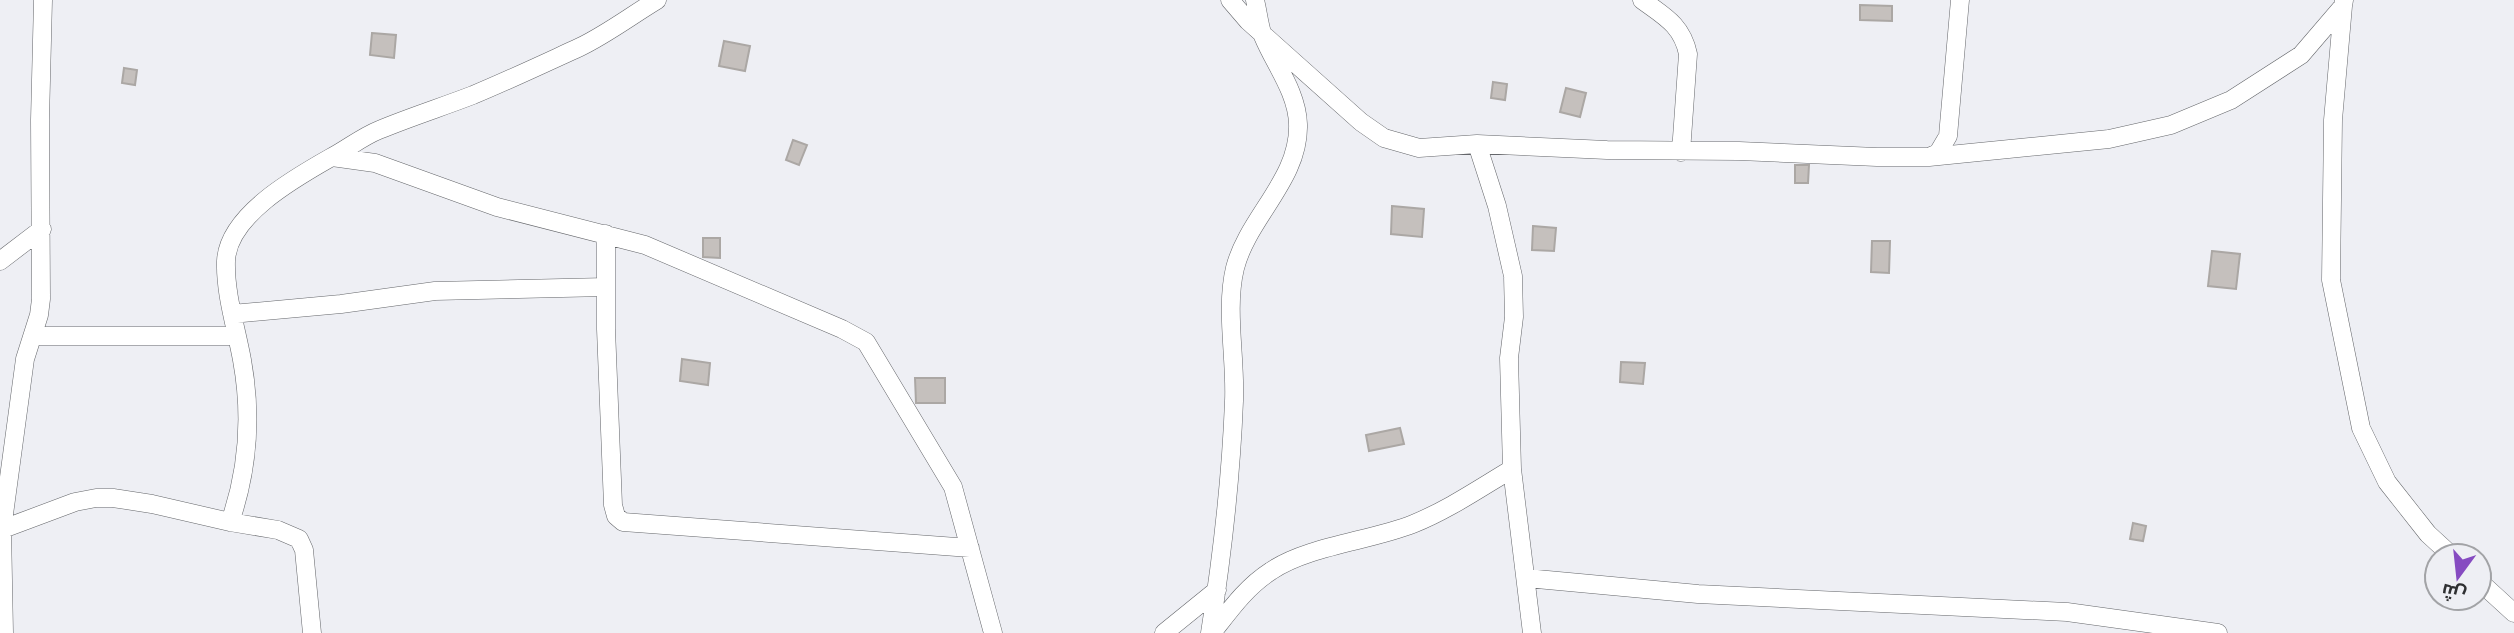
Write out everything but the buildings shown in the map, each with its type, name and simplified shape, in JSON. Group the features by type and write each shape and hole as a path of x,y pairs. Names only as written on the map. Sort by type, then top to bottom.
{"street":[{"path":"5,633 1,529 25,359 41,299 40,120 43,0"},
{"path":"230,522 241,491 246,462 246,396 226,258 234,237 257,207 288,182 376,131 474,94 584,45 657,0"},
{"path":"1230,0 1262,34 1361,122 1384,138 1419,148 1477,144 1681,152 1739,151 1929,157 2109,139 2171,125 2231,100 2301,55 2344,3"},
{"path":"1211,633 1234,400 1232,298 1235,269 1245,242 1266,210 1295,154 1298,128 1294,102 1262,34 1255,0"},
{"path":"1642,0 1665,16 1681,31 1685,40 1688,54 1681,152"},
{"path":"1929,157 1938,153 1948,136 1960,0"},
{"path":"2344,3 2333,120 2331,280 2361,428 2387,482 2437,542"},
{"path":"1477,144 1497,206 1513,276 1514,317 1509,358 1512,469 1532,633"},
{"path":"331,157 375,163 497,206 645,246 717,274 866,342 953,487 993,633"},
{"path":"0,261 42,229"},
{"path":"606,234 613,505 616,516 623,522 970,548"},
{"path":"232,314 341,304 435,290 606,287"},
{"path":"33,336 237,336"},
{"path":"1211,633 1246,591 1272,569 1304,555 1385,534 1415,523 1441,512 1512,469"},
{"path":"1,529 75,502 96,498 152,503 230,522 278,530 299,539 304,550 312,633"},
{"path":"1526,578 1698,594 2067,612 2218,633"},
{"path":"1164,633 1217,590"},
{"path":"2493,594 2514,613"}]}
